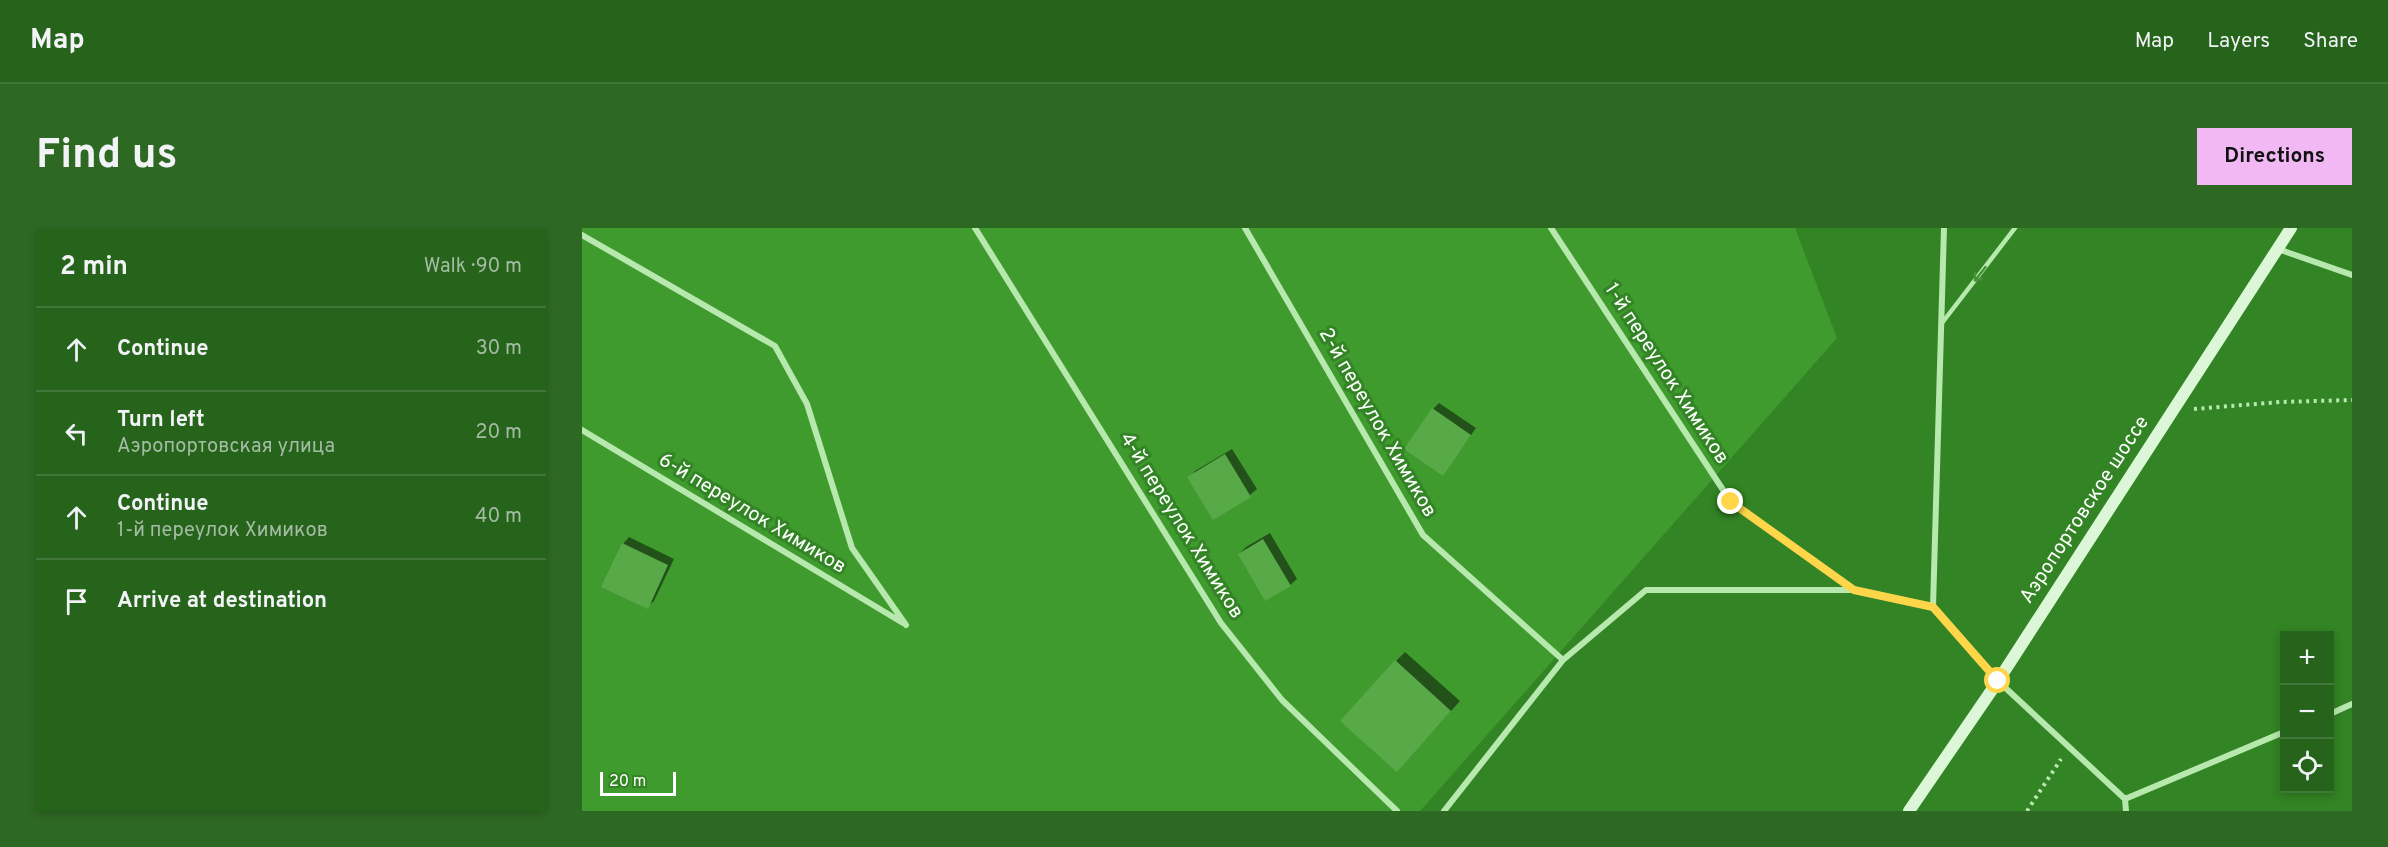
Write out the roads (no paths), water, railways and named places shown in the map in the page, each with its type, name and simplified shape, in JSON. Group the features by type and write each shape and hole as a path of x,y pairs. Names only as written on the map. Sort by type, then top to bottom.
{"main road":[{"name":"Аэропортовское шоссе","path":"1909,811 1998,681 2291,228"}],"street":[{"name":"4-й переулок Химиков","path":"975,228 1221,623 1281,700 1397,811"},
{"name":"2-й переулок Химиков","path":"1245,228 1423,535 1563,660"},
{"name":"1-й переулок Химиков","path":"1551,228 1731,502 1854,590"},
{"path":"1933,607 1944,228"},
{"name":"6-й переулок Химиков","path":"582,235 775,346 807,404 852,548 906,625 582,430"},
{"path":"2278,248 2352,275"},
{"path":"1444,811 1563,660 1646,590 1854,590 1933,607 1998,681 2125,799 2126,811"},
{"path":"2334,712 2352,704"},
{"path":"2125,799 2280,734"}],"lane":[{"path":"1941,324 2015,228"}]}
